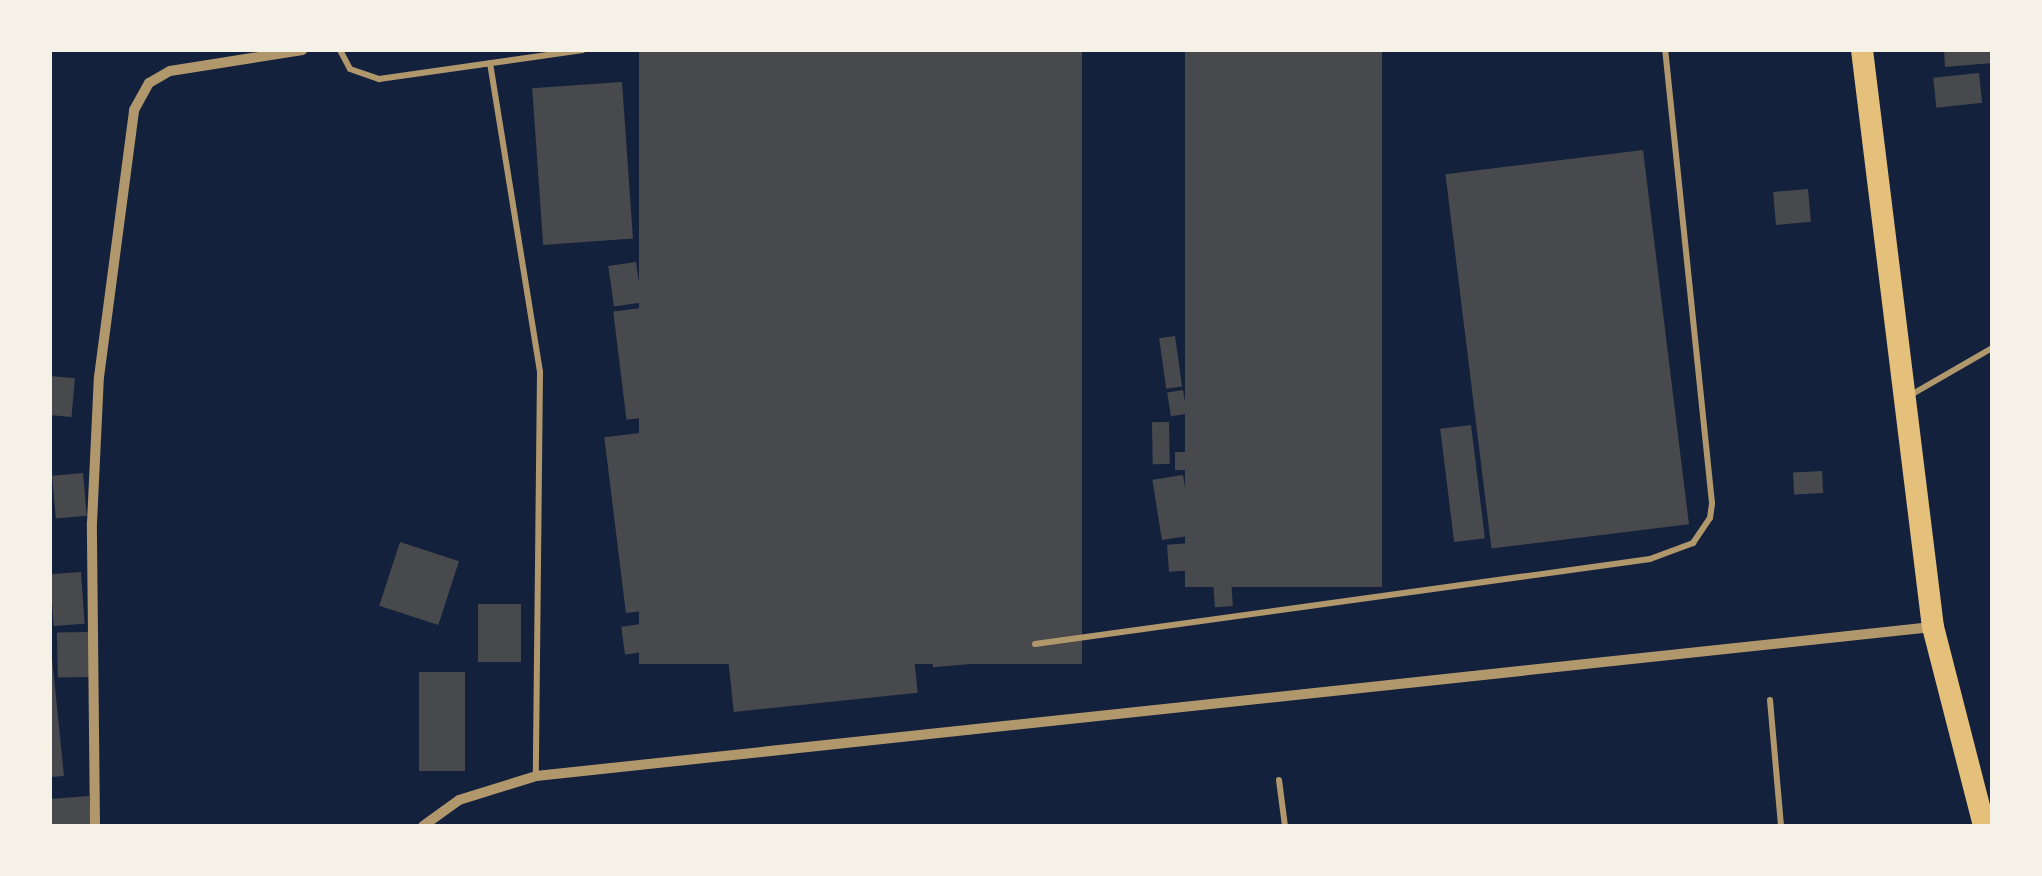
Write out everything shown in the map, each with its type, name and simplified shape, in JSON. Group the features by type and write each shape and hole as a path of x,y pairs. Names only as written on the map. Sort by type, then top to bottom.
{"highway":[{"path":"1862,50 1933,626 1984,826"}],"street":[{"path":"96,826 92,523 98,396 134,110 149,83 170,70 302,50"},
{"path":"423,826 458,800 536,776 1933,626"}],"lane":[{"path":"340,50 350,68 379,79 540,53 583,50"},
{"path":"1035,644 1650,558 1693,543 1710,518 1712,503 1664,50"},
{"path":"490,64 540,372 536,776"},
{"path":"1904,400 1992,348"},
{"path":"1770,700 1781,826"},
{"path":"1279,780 1285,826"}],"building":[{"path":"639,50 1082,50 1082,664 639,664"},
{"path":"1185,50 1382,50 1382,587 1185,587"},
{"path":"1944,50 1992,50 1992,63 1945,67"},
{"path":"1979,73 1982,103 1936,108 1933,78"},
{"path":"622,82 633,239 543,245 532,88"},
{"path":"1643,150 1689,524 1491,548 1445,174"},
{"path":"1808,189 1811,222 1776,225 1773,192"},
{"path":"636,262 642,303 614,306 608,266"},
{"path":"642,308 655,416 626,420 613,312"},
{"path":"1175,336 1182,387 1166,389 1159,338"},
{"path":"50,376 75,378 72,417 50,415"},
{"path":"1183,390 1187,414 1171,416 1167,393"},
{"path":"1152,422 1169,422 1170,464 1153,464"},
{"path":"1471,425 1485,538 1454,542 1440,429"},
{"path":"648,432 670,608 626,613 604,437"},
{"path":"1175,452 1192,452 1192,470 1175,470"},
{"path":"1822,471 1823,493 1794,494 1793,473"},
{"path":"83,473 87,516 56,519 52,476"},
{"path":"1183,475 1193,535 1162,540 1152,480"},
{"path":"400,542 459,561 438,625 379,606"},
{"path":"1193,543 1195,570 1169,572 1167,545"},
{"path":"81,572 85,624 54,626 50,574"},
{"path":"1231,579 1233,606 1215,607 1213,580"},
{"path":"478,604 521,604 521,662 478,662"},
{"path":"641,624 645,652 625,655 621,627"},
{"path":"89,632 90,677 58,678 57,633"},
{"path":"50,638 64,776 50,777"},
{"path":"912,638 918,693 734,712 728,657"},
{"path":"968,642 970,664 933,667 931,645"},
{"path":"419,672 465,672 465,771 419,771"},
{"path":"89,796 91,826 50,826 50,799"}]}
